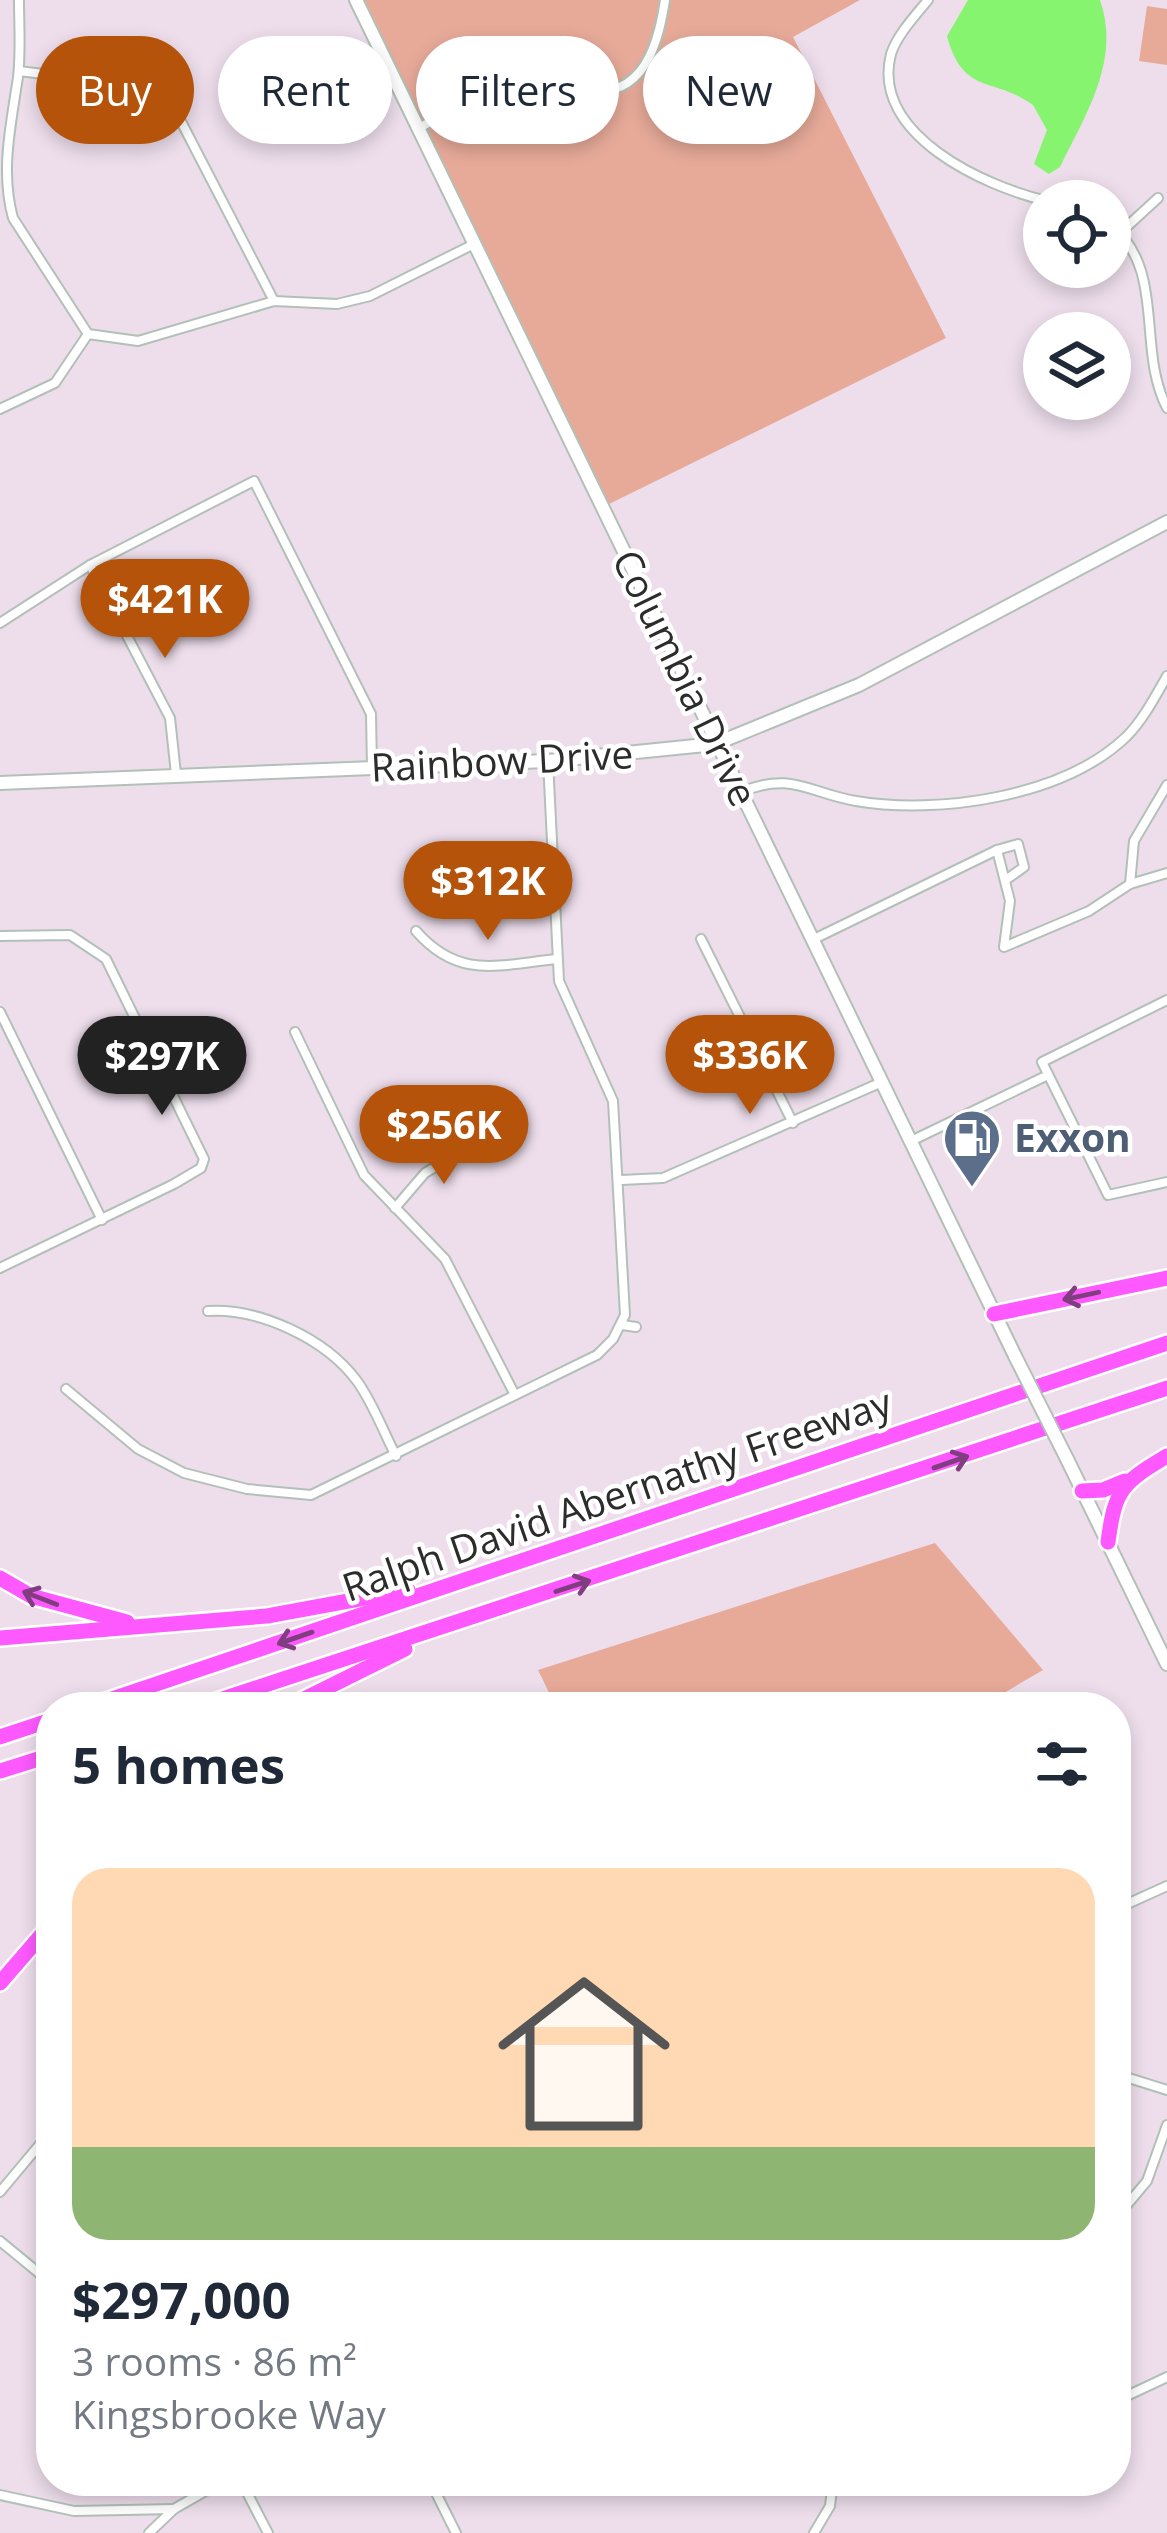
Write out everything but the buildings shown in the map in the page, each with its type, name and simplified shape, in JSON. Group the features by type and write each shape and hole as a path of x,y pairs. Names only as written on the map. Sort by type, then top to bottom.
{"highway":[{"path":"994,1314 1167,1278"},
{"name":"Ralph David Abernathy Freeway","path":"133,1692 1167,1343"},
{"name":"Ralph David Abernathy Freeway","path":"245,1692 1167,1388"},
{"path":"1082,1491 1103,1490 1167,1456"},
{"path":"1108,1542 1116,1496 1126,1480"},
{"path":"0,1638 337,1606 644,1520"},
{"path":"0,1578 31,1596 87,1615 166,1624"},
{"path":"319,1692 462,1622"},
{"path":"0,1737 36,1725"},
{"path":"0,1771 36,1759"},
{"path":"0,1983 36,1941"}],"main road":[{"name":"Columbia Drive","path":"356,0 416,122"},
{"name":"Columbia Drive","path":"427,144 1082,1491"},
{"name":"Rainbow Drive","path":"0,783 548,761 716,743 859,685 1167,522"},
{"path":"1082,1491 1167,1664"}],"street":[{"path":"19,0 19,71 3,174 5,196 13,218 88,334 138,341 274,301 337,304 370,296 474,244"},
{"path":"619,87 629,84 653,52 665,0"},
{"path":"928,0 892,48 889,69 900,110 915,132 964,169 1023,192"},
{"path":"19,71 131,85 172,104 274,301"},
{"path":"1131,223 1158,199"},
{"path":"1131,249 1148,277 1154,304 1154,376 1167,408"},
{"path":"0,410 55,382 88,334"},
{"path":"0,623 91,565 254,482 371,714 372,768"},
{"path":"91,565 170,718 176,774"},
{"path":"742,792 782,780 852,800 923,809 1004,794 1103,754 1126,736 1167,676"},
{"path":"66,1389 138,1449 184,1473 247,1490 311,1496 597,1355 622,1325 621,1180 613,1101 559,981 548,761"},
{"path":"1130,884 1134,841 1167,785"},
{"path":"814,939 1018,844 1024,867 1007,879"},
{"path":"997,850 1007,879 1004,947 1089,911 1130,884 1167,873"},
{"path":"416,931 436,953 467,966 557,958"},
{"path":"0,936 70,935 106,959 204,1159 193,1174 0,1268"},
{"path":"701,939 793,1123"},
{"path":"1167,1000 1042,1062 1108,1195 1167,1182"},
{"path":"0,1012 102,1220"},
{"path":"295,1032 364,1175 446,1259 515,1395"},
{"path":"911,1141 1048,1075"},
{"path":"621,1180 663,1178 883,1082"},
{"path":"395,1208 425,1173 474,1144"},
{"path":"208,1311 259,1316 343,1367 365,1395 396,1456"},
{"path":"622,1325 636,1328"},
{"path":"1131,1902 1167,1886"},
{"path":"1131,2079 1167,2090"},
{"path":"1131,2200 1147,2181 1167,2125"},
{"path":"0,2192 36,2149"},
{"path":"0,2241 36,2271"},
{"path":"1131,2394 1167,2377"},
{"path":"0,2494 74,2511 174,2510"},
{"path":"148,2533 198,2496"},
{"path":"249,2496 268,2533"},
{"path":"438,2496 456,2533"},
{"path":"814,2533 831,2496"}],"shaded area":[{"path":"356,0 860,0 795,36 643,36 643,144 815,144 815,80 946,338 603,507 426,144 619,144 619,36 416,36 416,123 392,74 392,36 374,36"},
{"path":"968,0 1100,0 1106,44 1098,86 1060,167 1049,174 1034,164 1047,130 1033,105 971,77 954,55 947,36"},
{"path":"1147,6 1167,9 1167,65 1139,61"},
{"path":"935,1543 1043,1670 1006,1692 549,1692 538,1670"}],"place":[{"name":"Exxon","path":"972,1189"}]}
